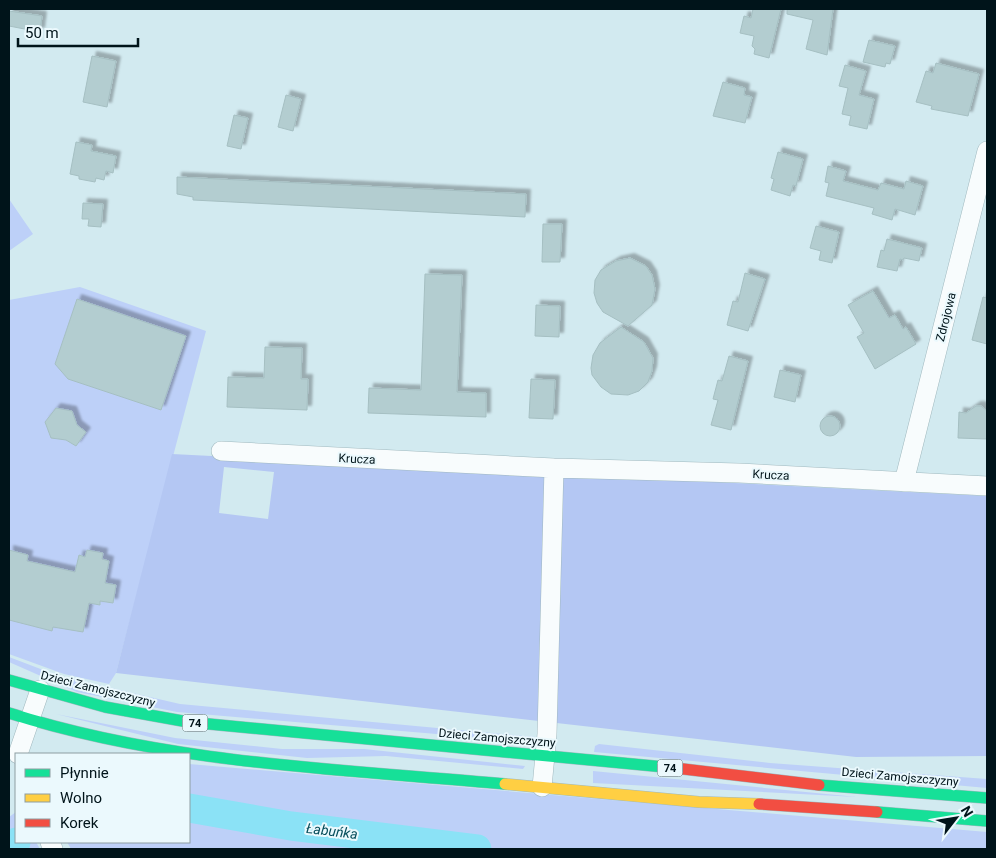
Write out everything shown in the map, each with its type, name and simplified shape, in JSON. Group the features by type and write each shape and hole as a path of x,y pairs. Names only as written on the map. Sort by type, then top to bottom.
{"main road":[{"name":"Dzieci Zamojszczyzny","path":"9,680 129,713 188,722 702,771 773,781 987,798"},
{"path":"9,713 109,739 214,757 699,802 777,804 987,821"}],"street":[{"name":"Zdrojowa","path":"904,482 987,151"},
{"name":"Krucza","path":"221,451 554,468 739,473 987,486"},
{"path":"542,787 546,756 554,468"},
{"path":"18,753 40,690"}],"shaded area":[{"path":"9,199 33,234 9,251"},
{"path":"80,287 206,331 116,673 109,684 64,674 9,654 9,300"},
{"path":"172,454 987,496 987,756 856,757 116,673","holes":["224,467 274,472 268,519 219,513"]},
{"path":"9,657 59,676 180,704 535,737 530,742 177,712 77,692 9,662"},
{"path":"56,714 175,738 282,749 364,749 525,766 523,769 386,756 307,758 178,744"},
{"path":"599,744 770,763 987,779 987,788 594,752 595,746"},
{"path":"190,764 987,832 987,849 71,849 68,843 190,843"},
{"path":"593,771 857,797 593,783"},
{"path":"15,813 15,843 37,843 40,849 9,849 9,817"}],"building":[{"path":"753,9 781,9 769,58 754,54 755,49 752,46 754,36 740,33 744,16 751,18"},
{"path":"787,9 833,9 827,55 806,49 813,20 787,14"},
{"path":"9,11 42,16 40,32 9,26"},
{"path":"869,40 895,46 890,64 886,63 885,67 863,62"},
{"path":"92,56 116,61 107,107 83,102"},
{"path":"936,63 979,74 968,116 931,109 932,106 916,102 926,71 933,73"},
{"path":"845,65 866,71 859,95 874,99 867,129 849,125 851,116 842,114 848,88 839,86"},
{"path":"723,82 745,88 744,95 752,97 745,123 713,116"},
{"path":"286,95 301,99 293,131 278,127"},
{"path":"234,115 248,118 241,149 227,146"},
{"path":"76,142 92,145 91,151 116,156 113,173 106,171 104,180 96,178 95,182 79,179 79,176 70,174"},
{"path":"778,152 803,159 796,186 793,185 790,196 771,190 774,179 771,178"},
{"path":"828,166 846,171 843,181 878,190 881,183 904,189 906,181 923,186 915,215 895,209 892,220 872,214 874,208 826,196 829,183 825,182"},
{"path":"177,177 526,194 525,217 193,200 193,197 177,194"},
{"path":"83,203 103,204 101,227 88,226 89,219 82,219"},
{"path":"543,224 562,224 560,262 542,262"},
{"path":"816,226 839,232 832,263 819,260 821,251 810,248"},
{"path":"887,239 922,248 919,261 900,259 897,271 877,267 881,250 884,251"},
{"path":"630,258 646,266 652,275 655,289 652,305 628,326 603,312 597,303 594,293 595,280 601,270 616,261"},
{"path":"745,273 765,279 748,331 727,325 733,301 738,302"},
{"path":"425,274 462,275 457,392 486,393 486,417 368,413 369,388 421,390"},
{"path":"873,291 889,318 895,315 903,329 906,327 916,344 875,369 857,337 864,333 848,305"},
{"path":"983,297 987,298 987,344 972,340"},
{"path":"77,299 186,336 161,410 68,379 55,364"},
{"path":"536,305 560,306 559,337 535,336"},
{"path":"621,327 644,342 653,358 652,371 648,382 639,391 628,395 611,394 601,387 592,375 591,368 593,355 600,343"},
{"path":"265,347 302,348 301,379 308,379 307,410 227,407 228,377 264,378"},
{"path":"729,356 748,361 731,430 711,425 718,400 713,399 718,380 722,381"},
{"path":"780,370 801,375 795,402 774,397"},
{"path":"531,379 555,380 553,419 529,418"},
{"path":"976,406 981,406 987,411 987,439 958,438 959,412 966,413"},
{"path":"56,408 72,411 77,425 86,432 76,446 66,440 51,438 45,422"},
{"path":"830,416 837,419 840,426 837,433 830,436 823,433 820,426 823,419"},
{"path":"9,550 28,555 27,561 75,572 79,555 85,557 87,550 103,553 102,559 109,561 105,583 116,585 113,603 100,601 100,605 89,603 83,632 53,627 52,631 9,620"}],"waterway":[{"name":"Łabuńka","path":"190,808 291,826 477,849"},
{"name":"Łabuńka","path":"9,847 15,843"}],"traffic: fast":[{"path":"9,680 105,707 188,722 675,768"},
{"path":"9,713 69,730 131,744 186,753"},
{"path":"190,754 317,768 505,784"},
{"path":"819,785 987,798"},
{"path":"877,812 987,821"}],"traffic: slow":[{"path":"505,784 699,802 759,804"}],"traffic: jam":[{"path":"675,768 819,785"},
{"path":"759,804 877,812"}]}
